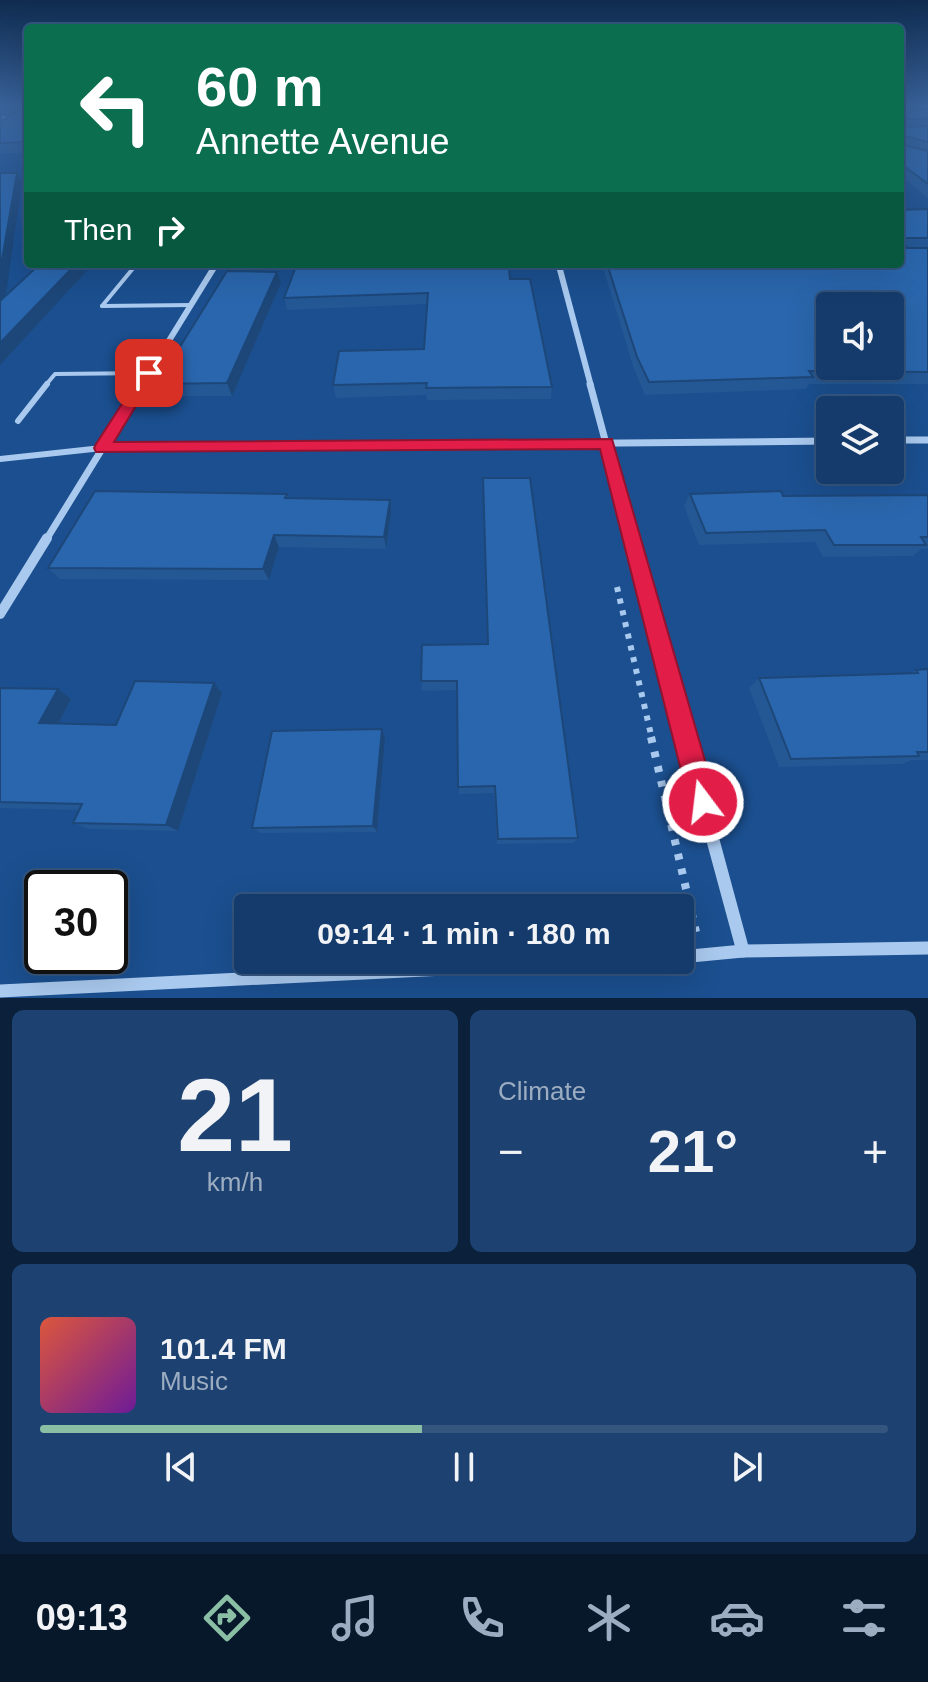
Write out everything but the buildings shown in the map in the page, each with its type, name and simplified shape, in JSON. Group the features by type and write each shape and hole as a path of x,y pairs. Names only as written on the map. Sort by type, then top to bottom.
{"street":[{"path":"0,614 3,604 214,268"},
{"path":"559,268 743,951"},
{"path":"904,440 928,440"},
{"path":"102,448 816,441"},
{"path":"694,956 743,951 928,948"},
{"path":"0,991 342,974"}],"lane":[{"path":"134,268 102,306 191,305"},
{"path":"18,421 55,374 149,373"},
{"path":"0,459 102,448"}],"path":[{"path":"616,583 701,956"}],"route":[{"path":"149,373 102,448 607,443 703,802"}]}
